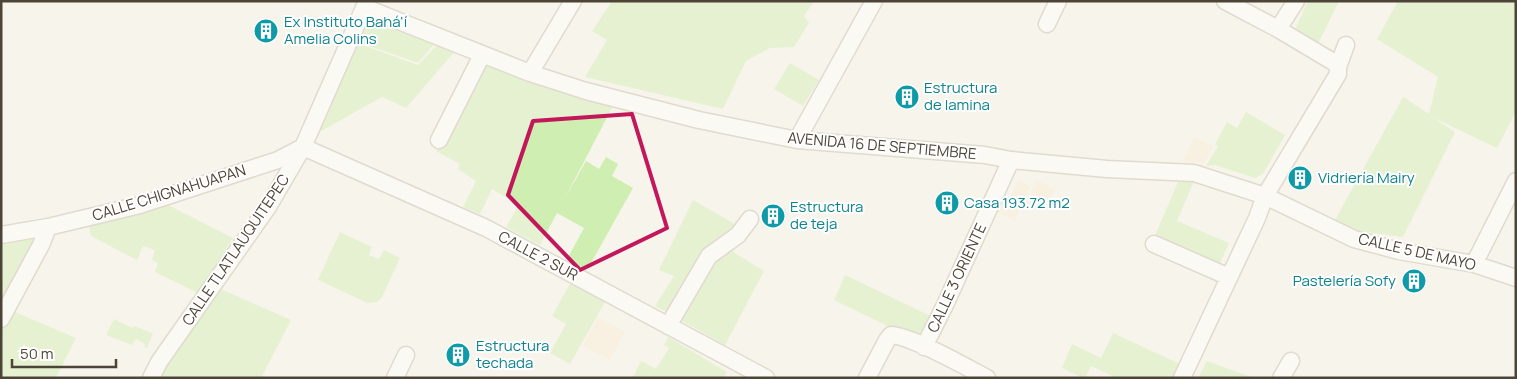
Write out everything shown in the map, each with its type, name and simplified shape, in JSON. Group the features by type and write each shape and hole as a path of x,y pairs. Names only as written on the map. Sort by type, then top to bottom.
{"street":[{"path":"530,73 573,1"},
{"path":"798,140 874,1"},
{"path":"1047,24 1058,1"},
{"path":"1225,1 1278,29 1335,63 1338,67"},
{"path":"1278,29 1296,1"},
{"name":"AVENIDA 16 DE SEPTIEMBRE","path":"366,5 482,55 530,73 586,91 699,120 798,140 985,155 1011,160 1107,169 1194,173 1265,196"},
{"name":"CALLE TLATLAUQUITEPEC","path":"151,378 159,362 268,207 303,147 366,5"},
{"path":"1182,378 1257,218 1265,196 1338,74 1338,67 1346,44"},
{"path":"439,140 482,55"},
{"name":"CALLE CHIGNAHUAPAN","path":"1,235 48,227 140,205 278,160 303,147"},
{"name":"CALLE 2 SUR","path":"303,147 486,228 766,378"},
{"name":"CALLE 3 ORIENTE","path":"867,378 891,335 896,335 924,347 1011,160"},
{"path":"1474,264 1516,181"},
{"name":"CALLE 5 DE MAYO","path":"1265,196 1354,239 1399,251 1474,264 1516,278"},
{"path":"668,326 709,256 738,235 750,219"},
{"path":"1,319 41,245 48,227"},
{"path":"1154,244 1229,276"},
{"path":"924,347 987,378"},
{"path":"395,378 406,355"},
{"path":"1281,378 1291,361"}],"highlighted area":[{"path":"632,114 667,228 580,270 508,195 533,121"}],"shaded area":[{"path":"1195,137 1213,146 1203,166 1194,161 1191,165 1182,161"},
{"path":"1018,180 1030,186 1015,221 993,210 997,202 1006,206"},
{"path":"1036,180 1055,189 1049,201 1030,193"},
{"path":"598,317 625,332 610,360 583,346"}],"green space":[{"path":"612,1 814,1 804,16 809,23 794,47 770,48 746,61 723,109 585,77 607,40 592,31"},
{"path":"1308,1 1339,1 1317,46 1295,29"},
{"path":"1398,1 1516,1 1516,111 1497,148 1434,118 1455,132 1403,237 1358,231 1335,220 1403,97 1429,114 1438,77 1377,39"},
{"path":"369,14 438,40 418,63 358,42"},
{"path":"357,43 418,65 439,43 455,51 406,108 382,97 316,134"},
{"path":"483,61 615,102 564,200 586,161 599,169 606,157 618,164 612,176 633,188 586,272 566,261 584,228 557,213 540,245 506,227 519,205 492,189 480,214 463,207 476,181 458,169 460,164 436,151"},
{"path":"790,63 819,80 803,106 774,89"},
{"path":"1246,112 1285,135 1263,174 1255,178 1215,165 1206,166 1218,146 1215,144 1227,122 1237,128"},
{"path":"1181,175 1194,181 1177,221 1229,243 1218,268 1153,240"},
{"path":"693,200 740,227 671,314 655,306 674,276 659,270"},
{"path":"162,202 233,238 198,293 155,272 158,263 152,260 155,250 143,246 137,260 91,236 88,222"},
{"path":"340,232 372,247 369,255 379,259 384,250 400,258 382,297 377,302 368,303 318,280"},
{"path":"43,233 1,309 1,239"},
{"path":"725,247 764,271 725,345 677,318"},
{"path":"845,275 935,318 923,343 834,300"},
{"path":"572,280 606,300 570,364 550,353 566,324 552,316"},
{"path":"216,287 291,320 261,378 156,378"},
{"path":"10,310 76,338 56,378 1,378 1,326"},
{"path":"114,319 133,328 134,326 153,333 147,348 144,347 145,344 136,339 132,345 106,335"},
{"path":"1113,333 1180,364 1174,378 1117,378 1091,366 1085,378 1083,378 1062,368 1072,344 1101,358"},
{"path":"668,337 727,372 723,378 633,377 641,361 656,369 669,348 664,345"},
{"path":"1207,361 1254,378 1198,378"}],"place":[{"name":"Ex Instituto Bahá'í Amelia Colins","path":"266,31"},
{"name":"Estructura de lamina","path":"907,97"},
{"name":"Vidriería Mairy","path":"1300,178"},
{"name":"Casa 193.72 m2","path":"947,203"},
{"name":"Estructura de teja","path":"773,216"},
{"name":"Pastelería Sofy","path":"1414,281"},
{"name":"Estructura techada","path":"458,355"}]}
